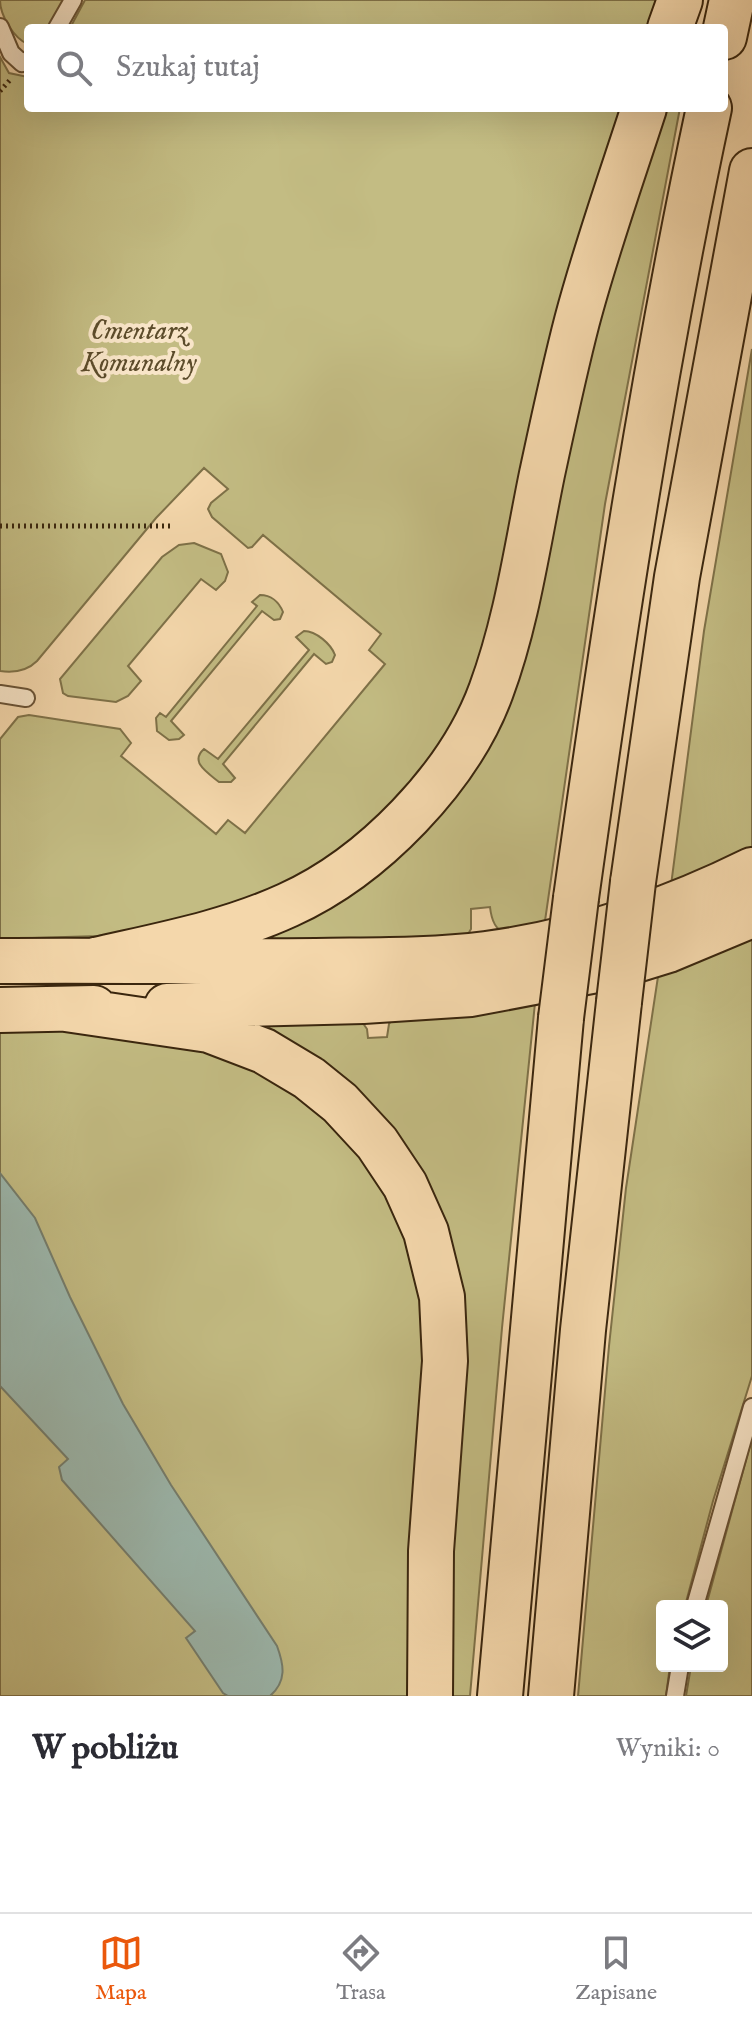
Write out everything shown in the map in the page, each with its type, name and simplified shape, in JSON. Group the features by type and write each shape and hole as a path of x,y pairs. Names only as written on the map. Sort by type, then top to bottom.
{"highway":[{"path":"671,24 680,0"},
{"path":"727,24 732,0"},
{"path":"96,960 181,941 259,918 291,904 352,865 395,830 459,752 490,693 512,625 577,322 643,112"},
{"path":"500,1696 561,1018 576,898 635,504 678,251 708,112"},
{"path":"551,1696 583,1330 633,882 677,577 752,171"},
{"path":"723,322 752,232"},
{"path":"0,961 403,960 487,954 580,935 651,913 693,898 752,870"},
{"path":"0,1010 363,1001 471,994 613,967 668,950 752,915"},
{"path":"66,1009 209,1030 264,1051 309,1078 340,1103 377,1143 405,1185 426,1232 442,1297 445,1361 432,1538 430,1696"}],"lane":[{"path":"59,24 73,0"},
{"path":"0,27 11,53 24,62"},
{"path":"0,694 26,698"},
{"path":"697,1600 752,1407"},
{"path":"675,1696 679,1672"}],"path":[{"path":"0,526 173,526"}],"green space":[{"path":"0,0 64,0 51,24 24,24 24,42 9,26"},
{"path":"85,0 664,0 655,24 72,24"},
{"name":"Cmentarz Komunalny","path":"0,57 9,73 24,76 24,112 626,112 497,628 460,715 399,802 294,884 178,924 98,936 0,939 0,739 18,717 29,715 120,729 131,743 121,756 216,834 228,820 245,833 385,664 369,650 381,634 263,535 248,548 212,517 208,509 211,503 228,489 204,468 156,518 37,661 20,670 0,671"},
{"path":"657,112 679,112 605,504 544,928 516,933 501,931 492,919 490,907 471,909 471,929 467,936 201,948 418,826 557,460"},
{"path":"752,349 752,856 670,893 704,631"},
{"path":"194,543 221,554 228,572 225,581 216,590 201,579 128,666 141,681 128,696 116,702 63,693 60,679 162,557 179,545"},
{"path":"260,595 277,602 283,612 280,619 274,620 262,611 171,721 184,735 169,740 157,731 156,718 160,713 166,717 257,606 252,602"},
{"path":"304,631 327,643 335,655 332,662 326,664 314,654 223,764 235,778 231,782 219,782 199,763 200,754 204,749 218,759 309,650 296,637"},
{"path":"752,934 752,1376 713,1501 687,1600 656,1600 656,1672 669,1672 666,1696 578,1696 626,1188 659,970"},
{"path":"535,1003 502,1328 470,1696 444,1696 441,1226 220,1014 360,1019 367,1029 368,1038 387,1037 392,1020"},
{"path":"0,1028 64,1028 212,1048 320,1105 400,1207 427,1305 416,1696 0,1696"},
{"path":"752,1438 752,1696 686,1696 690,1672 728,1672 728,1600 708,1600"}],"water":[{"path":"0,1173 35,1218 123,1404 171,1485 277,1646 282,1679 270,1696 228,1696 223,1693 186,1638 195,1631 62,1480 59,1467 68,1459 0,1386"}]}
